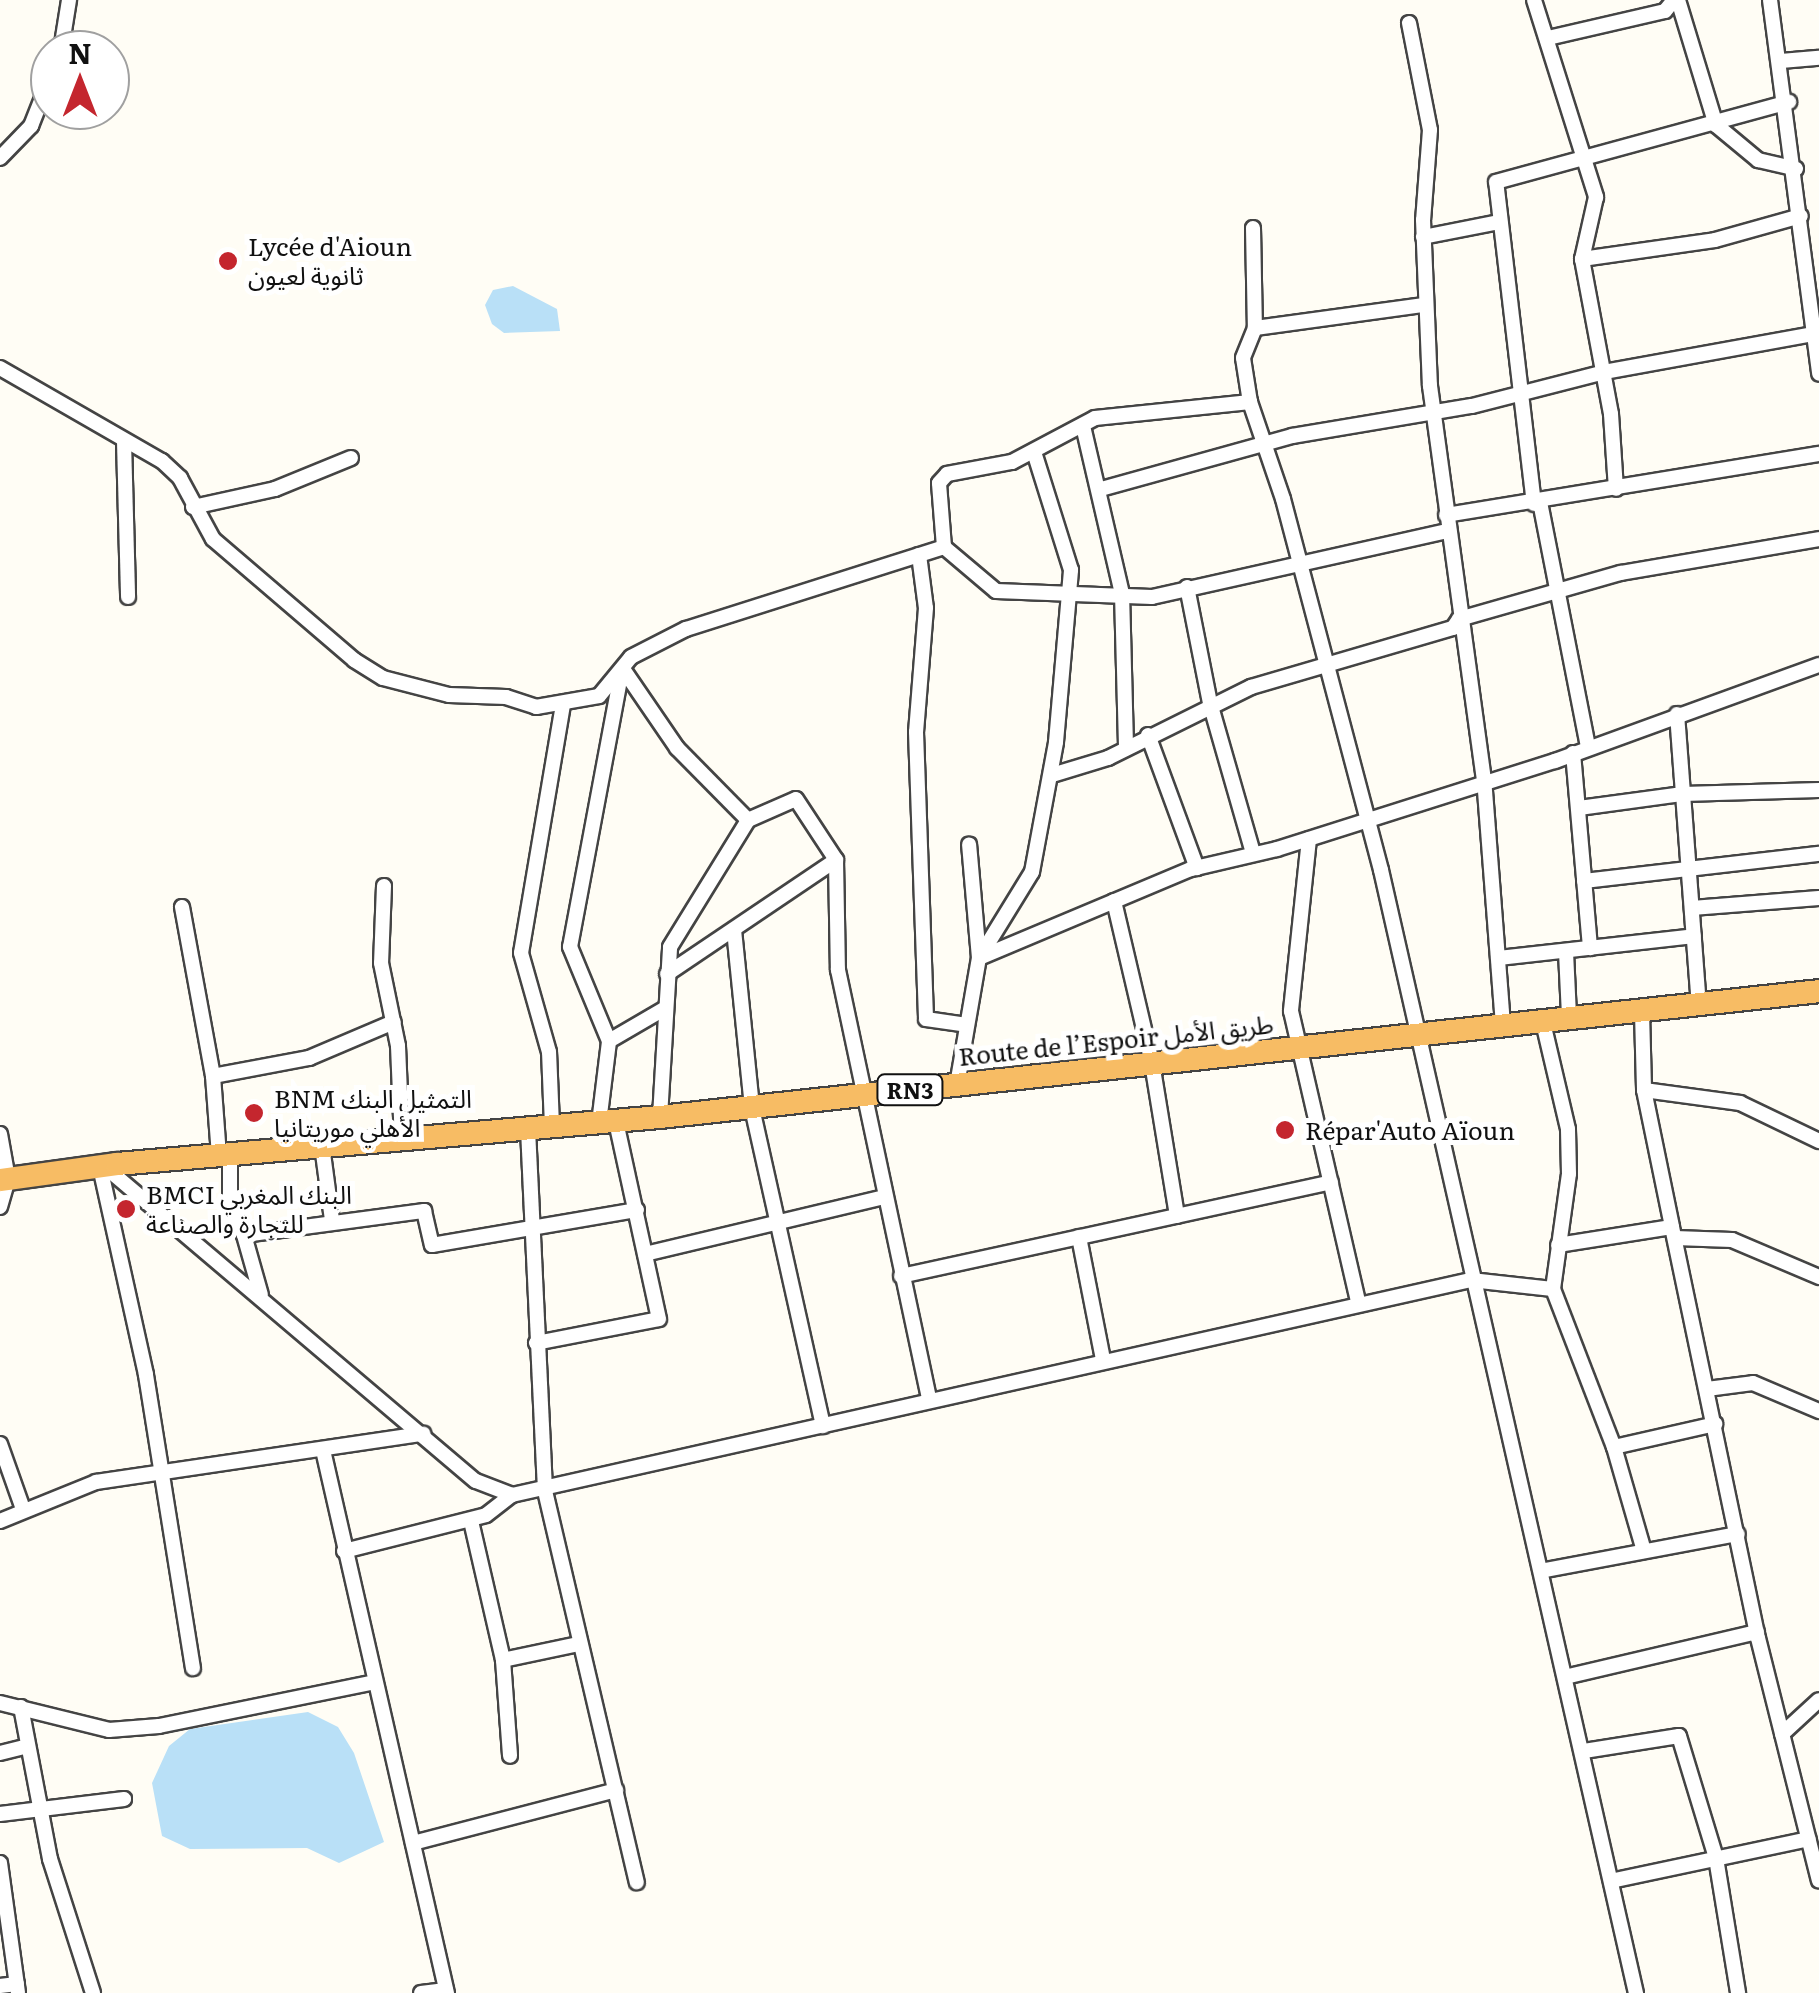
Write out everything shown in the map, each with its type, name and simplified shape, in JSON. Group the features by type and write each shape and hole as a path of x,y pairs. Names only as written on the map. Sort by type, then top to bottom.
{"highway":[{"name":"Route de l’Espoir طريق الأمل","path":"4,1180 224,1154 660,1118 1542,1018 1817,999"}],"street":[{"path":"64,30 69,0"},
{"path":"1534,0 1596,197 1582,259 1604,372 1616,488"},
{"path":"1548,38 1665,11 1676,0 1716,126 1758,160 1796,169"},
{"path":"1770,0 1788,102 1801,216 1813,270 1819,374"},
{"path":"1409,23 1430,130 1423,237 1424,305 1459,619 1484,778 1503,1024"},
{"path":"1781,61 1819,58"},
{"path":"1590,948 1579,808 1581,750 1557,592 1518,394 1496,182 1716,126 1788,102"},
{"path":"0,158 30,127"},
{"path":"1582,259 1715,240 1801,216"},
{"path":"1423,237 1499,222"},
{"path":"1253,228 1255,328 1243,358 1250,402 1369,821 1471,1280 1545,1570 1636,1993"},
{"path":"1255,328 1424,305"},
{"path":"1101,489 1264,445 1518,394 1604,372 1817,333"},
{"path":"0,368 180,478 201,525 248,574 383,678 449,695 563,705 599,696 631,657 686,630 944,546"},
{"path":"1250,402 1163,406 1083,426 1034,452 947,474 939,483 944,546 996,591 1152,597 1296,560 1448,531"},
{"path":"1083,426 1101,489 1122,593 1126,748"},
{"path":"124,441 128,597"},
{"path":"979,958 1032,872 1052,775 1071,570 1034,452"},
{"path":"1446,515 1819,454"},
{"path":"193,506 275,489 351,458"},
{"path":"1052,775 1126,748 1210,703 1453,628 1459,619 1621,573 1819,539"},
{"path":"919,555 926,608 916,732 926,1019 967,1025"},
{"path":"1186,587 1210,703 1253,852"},
{"path":"979,958 1197,868 1369,821 1819,665"},
{"path":"622,668 677,748 748,820"},
{"path":"536,1343 659,1320 637,1210 608,1122 609,1041 570,947 622,668"},
{"path":"552,1126 548,1052 521,953 563,705"},
{"path":"1677,714 1699,1008"},
{"path":"1148,735 1197,868"},
{"path":"1579,808 1683,794 1819,790"},
{"path":"660,1118 670,947 748,820 796,799 836,860 838,970 929,1399"},
{"path":"1310,839 1294,961 1297,1047 1358,1302"},
{"path":"957,1085 979,958 969,844"},
{"path":"1584,881 1819,854"},
{"path":"667,974 836,860"},
{"path":"384,886 381,962 394,1022 402,1142"},
{"path":"1692,908 1819,898"},
{"path":"1114,900 1152,1064 1177,1216"},
{"path":"182,907 214,1076 230,1205 244,1234 261,1296"},
{"path":"734,930 752,1108 823,1426"},
{"path":"1500,958 1694,936"},
{"path":"1566,952 1569,1016"},
{"path":"609,1041 664,1009"},
{"path":"1642,1012 1644,1090 1757,1632 1818,1874"},
{"path":"1542,1018 1568,1129 1569,1174 1553,1288 1614,1448 1644,1552"},
{"path":"214,1076 308,1058 394,1022"},
{"path":"1644,1090 1740,1103 1819,1140"},
{"path":"528,1130 544,1491 637,1882"},
{"path":"0,1134 4,1180 0,1207"},
{"path":"244,1234 331,1228 322,1146"},
{"path":"102,1166 261,1296 476,1482 512,1495"},
{"path":"102,1166 136,1324 193,1668"},
{"path":"902,1276 1331,1182"},
{"path":"645,1254 884,1196"},
{"path":"332,1220 424,1210 432,1245 637,1210"},
{"path":"1558,1245 1674,1233 1732,1240 1819,1277"},
{"path":"1079,1237 1103,1359"},
{"path":"344,1552 470,1520 512,1495 544,1491 1358,1302 1471,1280 1553,1288"},
{"path":"1707,1389 1753,1382 1819,1411"},
{"path":"1614,1448 1714,1424"},
{"path":"0,1521 96,1482 423,1434"},
{"path":"0,1444 23,1509"},
{"path":"324,1450 446,1991 421,1993"},
{"path":"470,1520 503,1660 510,1756"},
{"path":"1545,1570 1738,1534"},
{"path":"1569,1676 1757,1632"},
{"path":"503,1660 579,1644"},
{"path":"0,1702 109,1730 159,1726 375,1682"},
{"path":"1782,1734 1819,1700"},
{"path":"20,1708 40,1811 93,1993"},
{"path":"1584,1751 1678,1736 1716,1858 1738,1993"},
{"path":"0,1753 28,1746"},
{"path":"413,1842 616,1790"},
{"path":"0,1814 124,1798"},
{"path":"1611,1880 1809,1839"},
{"path":"0,1863 18,1989 0,1986"}],"water":[{"path":"513,286 557,309 560,331 504,333 492,324 485,305 493,290"},
{"path":"308,1712 338,1727 354,1753 384,1842 339,1863 307,1848 190,1849 162,1836 152,1783 169,1746 190,1729"}],"place":[{"name":"Lycée d'Aioun ثانوية لعيون","path":"228,261"},
{"name":"BNM التمثيل البنك الأهلي موريتانيا","path":"254,1113"},
{"name":"Répar'Auto Aïoun","path":"1285,1130"},
{"name":"BMCI البنك المغربي للتجارة والصناعة","path":"126,1209"}]}
